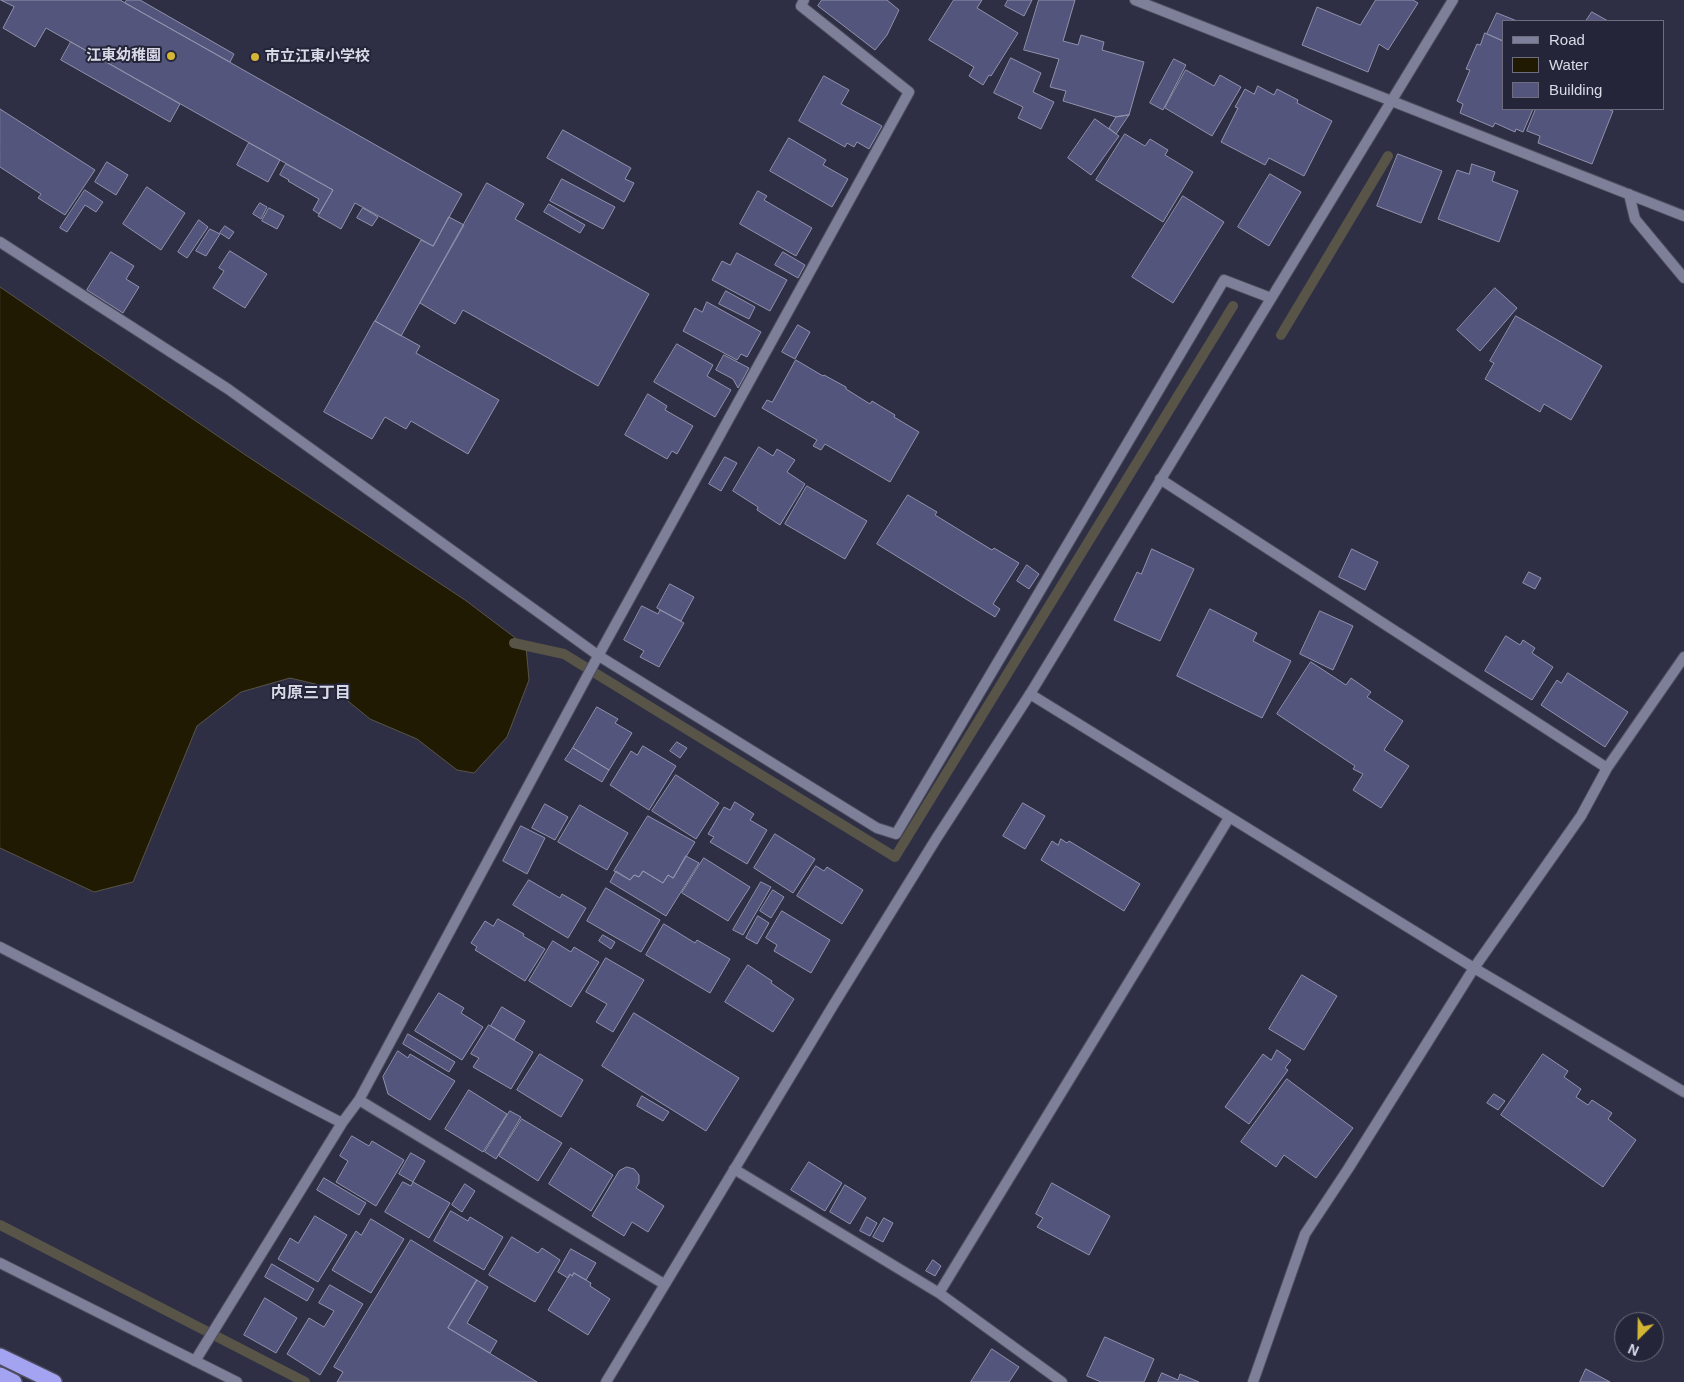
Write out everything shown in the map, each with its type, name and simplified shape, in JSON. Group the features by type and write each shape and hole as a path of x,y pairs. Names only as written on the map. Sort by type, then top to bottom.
{"highway":[{"path":"0,1356 54,1382"},
{"path":"0,1375 14,1382"}],"street":[{"path":"195,1361 342,1123 359,1100 598,657 909,92 801,6 804,0"},
{"path":"1135,0 1684,216"},
{"path":"606,1382 916,872 1030,694 1453,0"},
{"path":"1629,194 1635,219 1684,278"},
{"path":"0,242 228,389 598,657 877,828 896,834 1224,280 1270,298"},
{"path":"1160,479 1607,768"},
{"path":"1253,1382 1305,1234 1474,968 1581,816 1607,768 1684,657"},
{"path":"1030,694 1474,968 1684,1092"},
{"path":"940,1292 1229,818"},
{"path":"0,947 342,1123"},
{"path":"359,1100 664,1284"},
{"path":"734,1170 940,1292 1062,1382"},
{"path":"0,1263 237,1382"}],"water":[{"path":"0,287 244,454 465,600 526,646 529,680 507,737 474,773 457,770 417,739 370,719 332,688 290,678 241,692 197,726 133,882 94,892 0,848"}],"building":[{"path":"1,0 120,0 462,194 433,246 355,203 341,229 318,216 333,190 46,28 35,47 3,28 14,7"},
{"path":"127,0 140,0 234,54 230,62 125,3"},
{"path":"822,0 887,0 899,10 887,35 875,50 818,6"},
{"path":"954,0 982,0 977,8 1018,33 991,76 989,75 983,85 969,76 974,67 929,40"},
{"path":"1008,0 1032,0 1024,16 1005,6"},
{"path":"1039,0 1075,0 1063,41 1078,45 1081,35 1104,42 1102,50 1144,62 1129,115 1116,117 1063,101 1066,91 1050,87 1059,59 1024,50"},
{"path":"1376,0 1413,0 1418,3 1388,50 1379,44 1368,72 1302,45 1317,7 1360,25"},
{"path":"1592,12 1606,20 1587,20"},
{"path":"1497,13 1514,20 1502,20 1502,41 1487,34"},
{"path":"1485,33 1502,41 1502,110 1533,110 1523,132 1516,129 1515,132 1495,123 1493,127 1460,113 1463,104 1457,101 1470,70 1466,69 1477,44 1480,45"},
{"path":"71,42 180,104 170,122 61,60"},
{"path":"1011,58 1041,73 1033,92 1054,102 1041,129 1018,118 1023,107 994,93"},
{"path":"1174,59 1186,65 1163,110 1150,103"},
{"path":"1186,70 1214,86 1220,75 1241,87 1212,136 1165,108"},
{"path":"824,76 849,90 841,104 882,126 869,149 857,142 854,147 847,143 845,147 799,121"},
{"path":"1258,86 1274,95 1277,89 1298,100 1297,103 1332,121 1304,176 1269,158 1265,165 1221,142 1238,108 1235,107 1245,89 1254,94"},
{"path":"0,109 95,170 65,215 38,198 41,194 0,167"},
{"path":"1536,110 1613,111 1592,164 1538,143 1540,136 1527,131"},
{"path":"1129,115 1116,134 1109,128 1116,117"},
{"path":"1095,119 1119,136 1091,175 1068,158"},
{"path":"563,130 631,168 625,179 634,183 624,202 547,158"},
{"path":"1125,134 1145,146 1150,139 1168,150 1165,155 1193,172 1163,222 1096,180"},
{"path":"789,138 826,160 823,165 848,179 832,207 770,171"},
{"path":"249,143 280,160 268,182 237,165"},
{"path":"1398,154 1442,171 1421,223 1377,206"},
{"path":"107,162 128,175 116,195 95,182"},
{"path":"286,164 333,190 319,214 313,210 319,199 280,175"},
{"path":"1472,164 1495,172 1492,181 1518,191 1499,242 1438,219 1457,170 1469,174"},
{"path":"1270,174 1301,192 1269,246 1238,227"},
{"path":"562,179 615,207 603,229 550,201"},
{"path":"487,183 524,204 515,219 649,294 598,386 463,310 455,324 420,303"},
{"path":"147,187 185,213 161,250 123,224"},
{"path":"85,190 103,202 96,212 85,205 67,232 60,228"},
{"path":"758,191 767,196 764,200 812,228 796,256 740,224"},
{"path":"1183,196 1224,222 1173,303 1132,277"},
{"path":"260,203 267,207 261,219 253,214"},
{"path":"549,204 585,225 580,233 544,212"},
{"path":"269,208 284,216 277,229 262,221"},
{"path":"363,208 378,217 372,226 357,218"},
{"path":"449,217 464,225 401,336 375,321 421,240 433,246"},
{"path":"199,220 208,227 187,258 178,252"},
{"path":"225,226 234,232 229,239 220,233"},
{"path":"210,229 220,234 206,256 196,251"},
{"path":"230,251 267,274 245,308 213,288 224,271 219,268"},
{"path":"111,252 134,266 126,279 139,287 123,313 87,290"},
{"path":"783,252 805,265 798,278 775,265"},
{"path":"737,253 787,280 770,311 712,280 722,261 730,265"},
{"path":"1495,288 1517,308 1480,351 1457,330"},
{"path":"726,291 755,307 749,319 719,304"},
{"path":"707,302 761,332 747,357 741,354 737,360 683,331 695,308 702,312"},
{"path":"1516,316 1602,366 1571,420 1544,404 1540,412 1485,379 1494,363 1490,361"},
{"path":"375,321 420,346 416,353 499,400 468,454 411,421 406,429 385,417 372,439 324,412"},
{"path":"798,325 810,332 795,359 782,352"},
{"path":"677,344 713,365 707,376 731,390 715,417 654,382"},
{"path":"724,355 749,368 738,388 733,379 716,370"},
{"path":"796,360 846,387 846,389 870,404 872,401 919,432 890,482 825,444 821,450 813,446 817,440 762,408 767,400 772,402"},
{"path":"648,394 667,406 665,410 693,426 677,454 672,451 667,459 625,435"},
{"path":"759,447 773,456 777,449 795,460 787,472 805,484 780,525 757,510 758,507 733,491"},
{"path":"725,457 737,463 721,491 709,484"},
{"path":"807,486 867,521 845,559 785,524"},
{"path":"908,495 937,512 935,515 992,550 994,548 1019,563 993,604 1000,609 995,617 877,544"},
{"path":"1152,549 1194,569 1160,641 1114,620 1137,572 1141,574"},
{"path":"1352,549 1378,562 1365,590 1339,577"},
{"path":"1027,565 1039,574 1029,589 1017,581"},
{"path":"1529,572 1541,578 1535,589 1523,583"},
{"path":"670,584 694,597 681,621 657,608"},
{"path":"642,606 658,614 660,610 684,623 659,667 640,657 644,651 624,640"},
{"path":"1210,609 1257,633 1253,641 1291,661 1262,718 1177,676"},
{"path":"1320,611 1353,626 1333,670 1300,654"},
{"path":"1506,636 1520,645 1523,640 1535,648 1532,653 1553,667 1532,700 1485,671"},
{"path":"1311,662 1346,685 1351,678 1371,692 1367,697 1403,721 1384,750 1409,766 1381,808 1353,790 1363,774 1353,769 1355,766 1277,714"},
{"path":"1568,673 1628,712 1605,747 1541,705 1557,680 1561,683"},
{"path":"597,707 618,719 615,723 632,733 609,770 573,748"},
{"path":"677,742 687,748 680,758 670,751"},
{"path":"643,746 676,766 649,810 610,785 631,751 637,755"},
{"path":"573,748 609,770 602,782 565,760"},
{"path":"676,775 719,803 696,839 652,811"},
{"path":"735,802 754,814 750,820 767,830 747,864 710,842 714,837 708,834 724,807 730,810"},
{"path":"1023,803 1045,816 1025,849 1003,836"},
{"path":"545,804 568,817 555,840 532,828"},
{"path":"580,805 628,833 607,870 558,842"},
{"path":"648,816 695,842 673,878 668,875 663,883 643,871 639,877 634,875 630,880 614,871"},
{"path":"521,826 545,838 527,874 503,861"},
{"path":"775,834 815,859 793,893 754,868"},
{"path":"1061,839 1067,843 1069,841 1140,884 1124,911 1041,860 1052,841 1058,845"},
{"path":"686,856 699,863 666,916 610,882 616,871 630,880 634,875 639,877 643,871 663,883 668,875 673,878"},
{"path":"704,858 750,887 728,921 682,893"},
{"path":"816,866 824,871 827,867 863,890 842,924 797,896"},
{"path":"529,880 560,898 562,894 586,908 568,938 513,905"},
{"path":"761,882 771,887 743,935 733,930"},
{"path":"606,888 660,920 641,952 587,921"},
{"path":"773,890 784,897 771,918 760,911"},
{"path":"782,911 830,940 811,973 774,951 777,945 766,938"},
{"path":"758,916 769,923 757,944 746,938"},
{"path":"498,919 545,949 525,981 475,950 477,947 471,943 485,921 493,926"},
{"path":"664,924 695,943 697,940 730,959 710,993 646,955"},
{"path":"603,935 615,942 611,949 599,941"},
{"path":"553,941 571,952 574,947 599,962 571,1007 529,981"},
{"path":"606,958 644,980 613,1032 596,1022 607,1004 586,992"},
{"path":"748,965 794,999 773,1032 725,1002"},
{"path":"1302,975 1337,996 1304,1050 1269,1029"},
{"path":"439,993 464,1008 461,1013 483,1027 462,1060 415,1031"},
{"path":"502,1007 525,1021 514,1040 491,1026"},
{"path":"634,1013 739,1078 706,1131 602,1066"},
{"path":"489,1025 533,1052 511,1089 473,1067 479,1058 471,1054"},
{"path":"408,1034 455,1062 449,1072 403,1044"},
{"path":"1277,1050 1291,1060 1285,1068 1288,1070 1249,1124 1225,1107 1263,1054 1271,1060"},
{"path":"398,1051 408,1058 410,1054 455,1081 430,1120 388,1094 383,1077"},
{"path":"540,1054 583,1080 561,1117 517,1090"},
{"path":"1543,1054 1568,1071 1564,1077 1581,1089 1576,1097 1588,1105 1592,1100 1612,1113 1608,1119 1636,1140 1603,1187 1501,1115"},
{"path":"1287,1079 1353,1128 1316,1178 1284,1155 1276,1167 1241,1142"},
{"path":"469,1090 507,1114 483,1152 445,1129"},
{"path":"1494,1094 1505,1101 1498,1110 1487,1103"},
{"path":"642,1096 669,1112 663,1121 637,1106"},
{"path":"510,1111 521,1117 496,1159 485,1152"},
{"path":"522,1119 562,1143 538,1181 499,1156"},
{"path":"352,1136 369,1146 372,1141 404,1160 376,1206 336,1182 348,1161 340,1156"},
{"path":"571,1148 613,1175 591,1211 549,1184"},
{"path":"411,1153 425,1161 413,1182 399,1174"},
{"path":"809,1162 842,1183 825,1211 791,1190"},
{"path":"627,1167 634,1169 639,1175 639,1183 636,1188 664,1206 648,1232 632,1222 624,1236 592,1216 619,1171"},
{"path":"324,1178 366,1203 359,1215 317,1190"},
{"path":"403,1182 411,1186 413,1182 450,1203 429,1238 385,1212"},
{"path":"1052,1183 1110,1216 1089,1255 1037,1227 1043,1218 1036,1214"},
{"path":"465,1184 475,1191 462,1212 452,1205"},
{"path":"845,1185 866,1198 850,1224 830,1212"},
{"path":"451,1211 468,1221 470,1217 503,1237 484,1270 434,1241"},
{"path":"315,1216 347,1235 318,1282 278,1259 290,1238 298,1243"},
{"path":"867,1217 877,1223 870,1236 860,1231"},
{"path":"884,1218 893,1223 883,1242 873,1237"},
{"path":"371,1219 404,1239 371,1293 332,1270 356,1231 361,1235"},
{"path":"512,1237 538,1253 542,1248 560,1260 535,1302 489,1275"},
{"path":"411,1240 477,1280 448,1328 537,1382 337,1382 343,1372 334,1367"},
{"path":"571,1249 596,1263 586,1280 574,1273 572,1276 570,1274 568,1278 558,1272"},
{"path":"933,1260 941,1266 935,1276 926,1271"},
{"path":"272,1264 314,1289 307,1301 265,1277"},
{"path":"574,1273 591,1283 590,1286 610,1299 588,1335 548,1310 570,1274 572,1276"},
{"path":"477,1280 488,1287 467,1323 497,1341 490,1353 448,1328"},
{"path":"330,1285 363,1304 320,1375 287,1354 309,1318 324,1327 334,1311 319,1303"},
{"path":"265,1298 297,1318 276,1353 244,1335"},
{"path":"1105,1337 1154,1359 1144,1382 1101,1382 1087,1376"},
{"path":"992,1349 1019,1367 1009,1382 971,1382"},
{"path":"1586,1369 1610,1382 1580,1382"},
{"path":"1162,1373 1178,1380 1180,1374 1199,1382 1158,1382"}],"waterway":[{"path":"1281,335 1388,156"},
{"path":"514,643 564,654 895,857 1233,306"},
{"path":"0,1225 305,1382"}],"place":[{"name":"江東幼稚園","path":"171,56"},
{"name":"市立江東小学校","path":"255,57"}],"district":[{"name":"内原三丁目","path":"311,694"}]}
